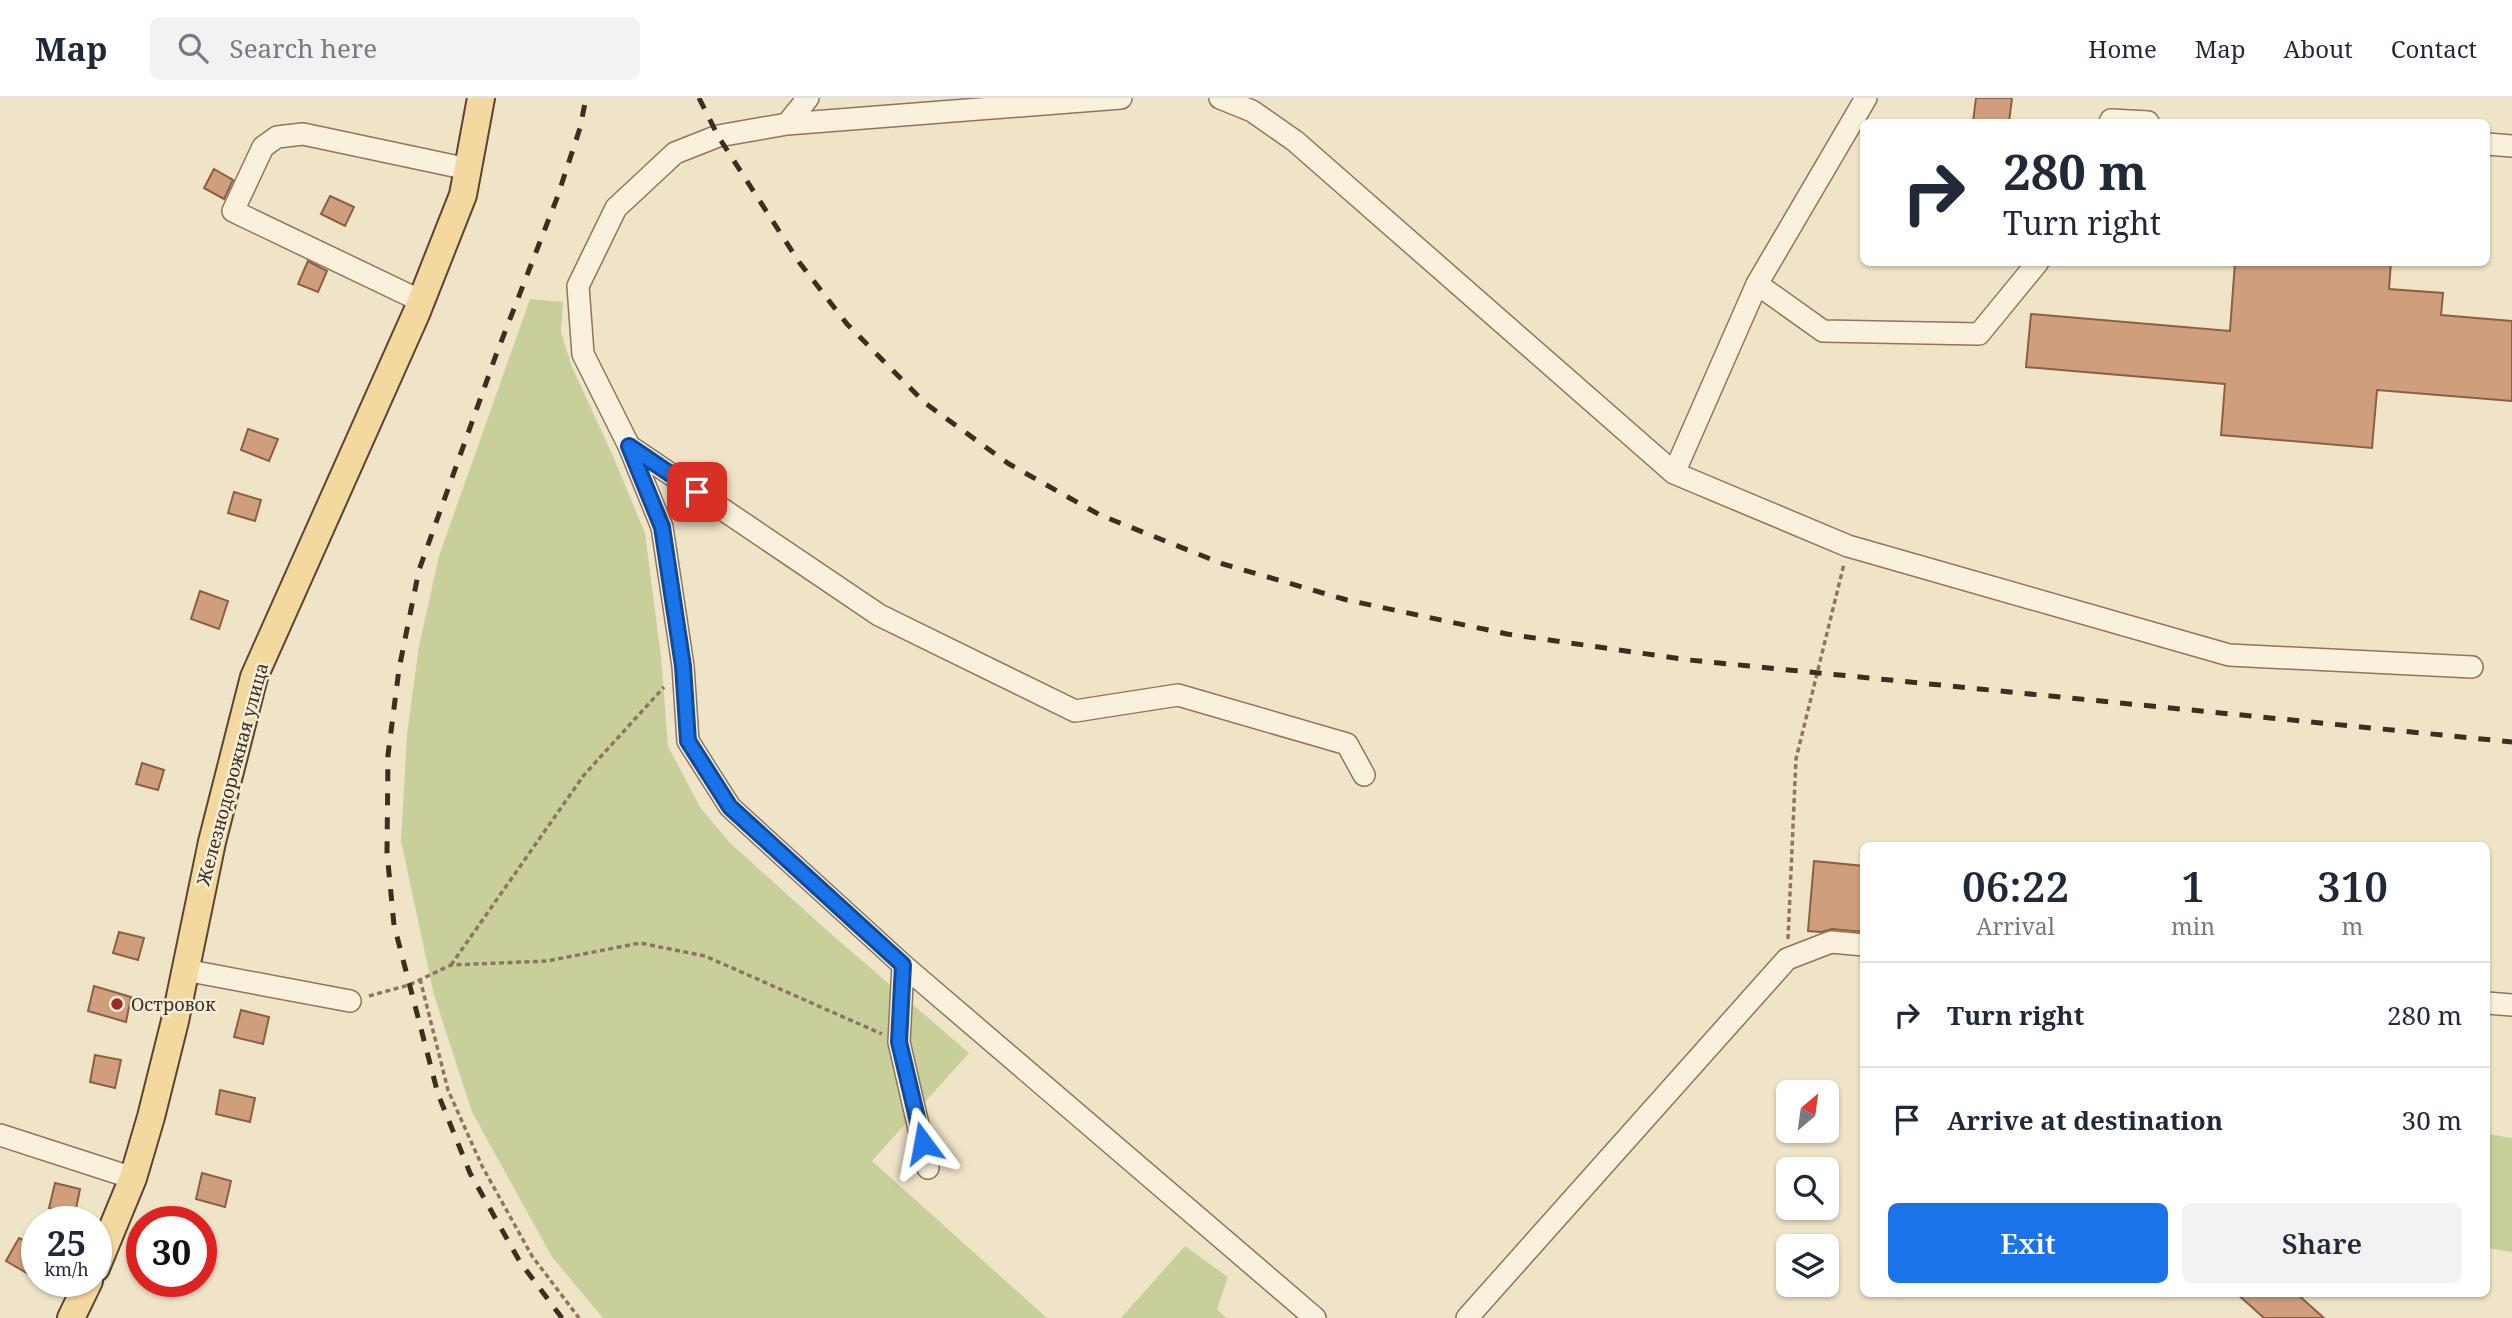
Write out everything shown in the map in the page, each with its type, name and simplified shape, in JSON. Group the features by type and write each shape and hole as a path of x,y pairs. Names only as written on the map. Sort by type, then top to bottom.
{"main road":[{"name":"Железнодорожная улица","path":"112,1229 133,1178 166,1057 212,842 254,677 421,301 463,195 481,98"},
{"path":"71,1318 81,1297"}],"street":[{"path":"787,124 808,98"},
{"path":"1121,98 787,124 718,136 675,153 616,208 578,286 583,354 629,446 662,527 683,666 688,741 730,807 903,965 1315,1318"},
{"path":"1220,98 1252,111 1295,141 1674,473 1848,546 2229,655 2472,667"},
{"path":"1674,473 1757,284 1866,98"},
{"path":"421,301 233,211 263,147 277,136 303,134 468,169"},
{"path":"2490,144 2512,146"},
{"path":"1757,284 1823,331 1979,334 2035,266"},
{"path":"629,446 878,615 1075,711 1178,695 1347,744 1364,775"},
{"path":"1466,1318 1787,959 1831,942 1860,945"},
{"path":"903,965 899,1042 929,1168"},
{"path":"185,970 350,1000"},
{"path":"2490,1003 2512,1005"},
{"path":"0,1135 133,1178"}],"path":[{"path":"1787,959 1796,759 1848,546"},
{"path":"451,965 584,775 683,666"},
{"path":"350,1000 409,985 451,965 547,961 640,943 705,956 899,1042"},
{"path":"420,979 449,1090 482,1166 532,1256 579,1318"}],"green space":[{"path":"530,299 563,302 561,332 572,367 645,533 661,657 668,746 700,807 730,843 969,1053 872,1161 1047,1318 603,1318 552,1257 472,1112 434,995 401,841 407,734 419,646 439,556"},
{"path":"2490,1134 2512,1138 2512,1252 2490,1248"},
{"path":"1185,1246 1228,1277 1217,1309 1226,1318 1121,1318"}],"building":[{"path":"1976,98 2012,98 2009,119 1973,119"},
{"path":"214,169 233,180 224,199 204,188"},
{"path":"330,196 354,207 345,226 321,214"},
{"path":"308,261 327,271 318,292 298,284"},
{"path":"2235,266 2391,266 2389,289 2443,293 2441,315 2512,321 2512,401 2377,390 2372,448 2221,435 2225,384 2026,367 2031,314 2230,331"},
{"path":"248,429 278,439 269,461 241,450"},
{"path":"234,492 261,500 255,521 228,513"},
{"path":"200,591 228,601 219,629 191,619"},
{"path":"142,763 164,770 158,790 136,784"},
{"path":"1814,861 1860,866 1860,932 1832,929 1808,931"},
{"path":"119,932 144,938 138,960 113,953"},
{"path":"94,986 131,997 126,1022 88,1011"},
{"path":"241,1010 269,1017 263,1044 234,1037"},
{"path":"95,1055 121,1060 115,1088 90,1082"},
{"path":"220,1090 255,1098 250,1122 216,1114"},
{"path":"202,1173 231,1181 225,1207 196,1199"},
{"path":"55,1183 80,1189 77,1206 49,1206"},
{"path":"19,1238 21,1239 21,1270 6,1261"},
{"path":"2240,1297 2300,1297 2324,1318 2264,1318"}],"railway":[{"path":"562,1318 520,1262 470,1173 438,1094 394,925 387,852 388,755 399,669 419,570 496,355 557,198 580,128 586,98"},
{"path":"699,98 718,136 799,262 847,324 925,403 1009,464 1100,515 1223,564 1347,600 1507,634 1689,660 2512,742"}],"place":[{"name":"Островок","path":"117,1004"}],"route":[{"path":"697,492 629,446 662,527 683,666 688,741 730,807 903,965 899,1042 923,1143"}]}
